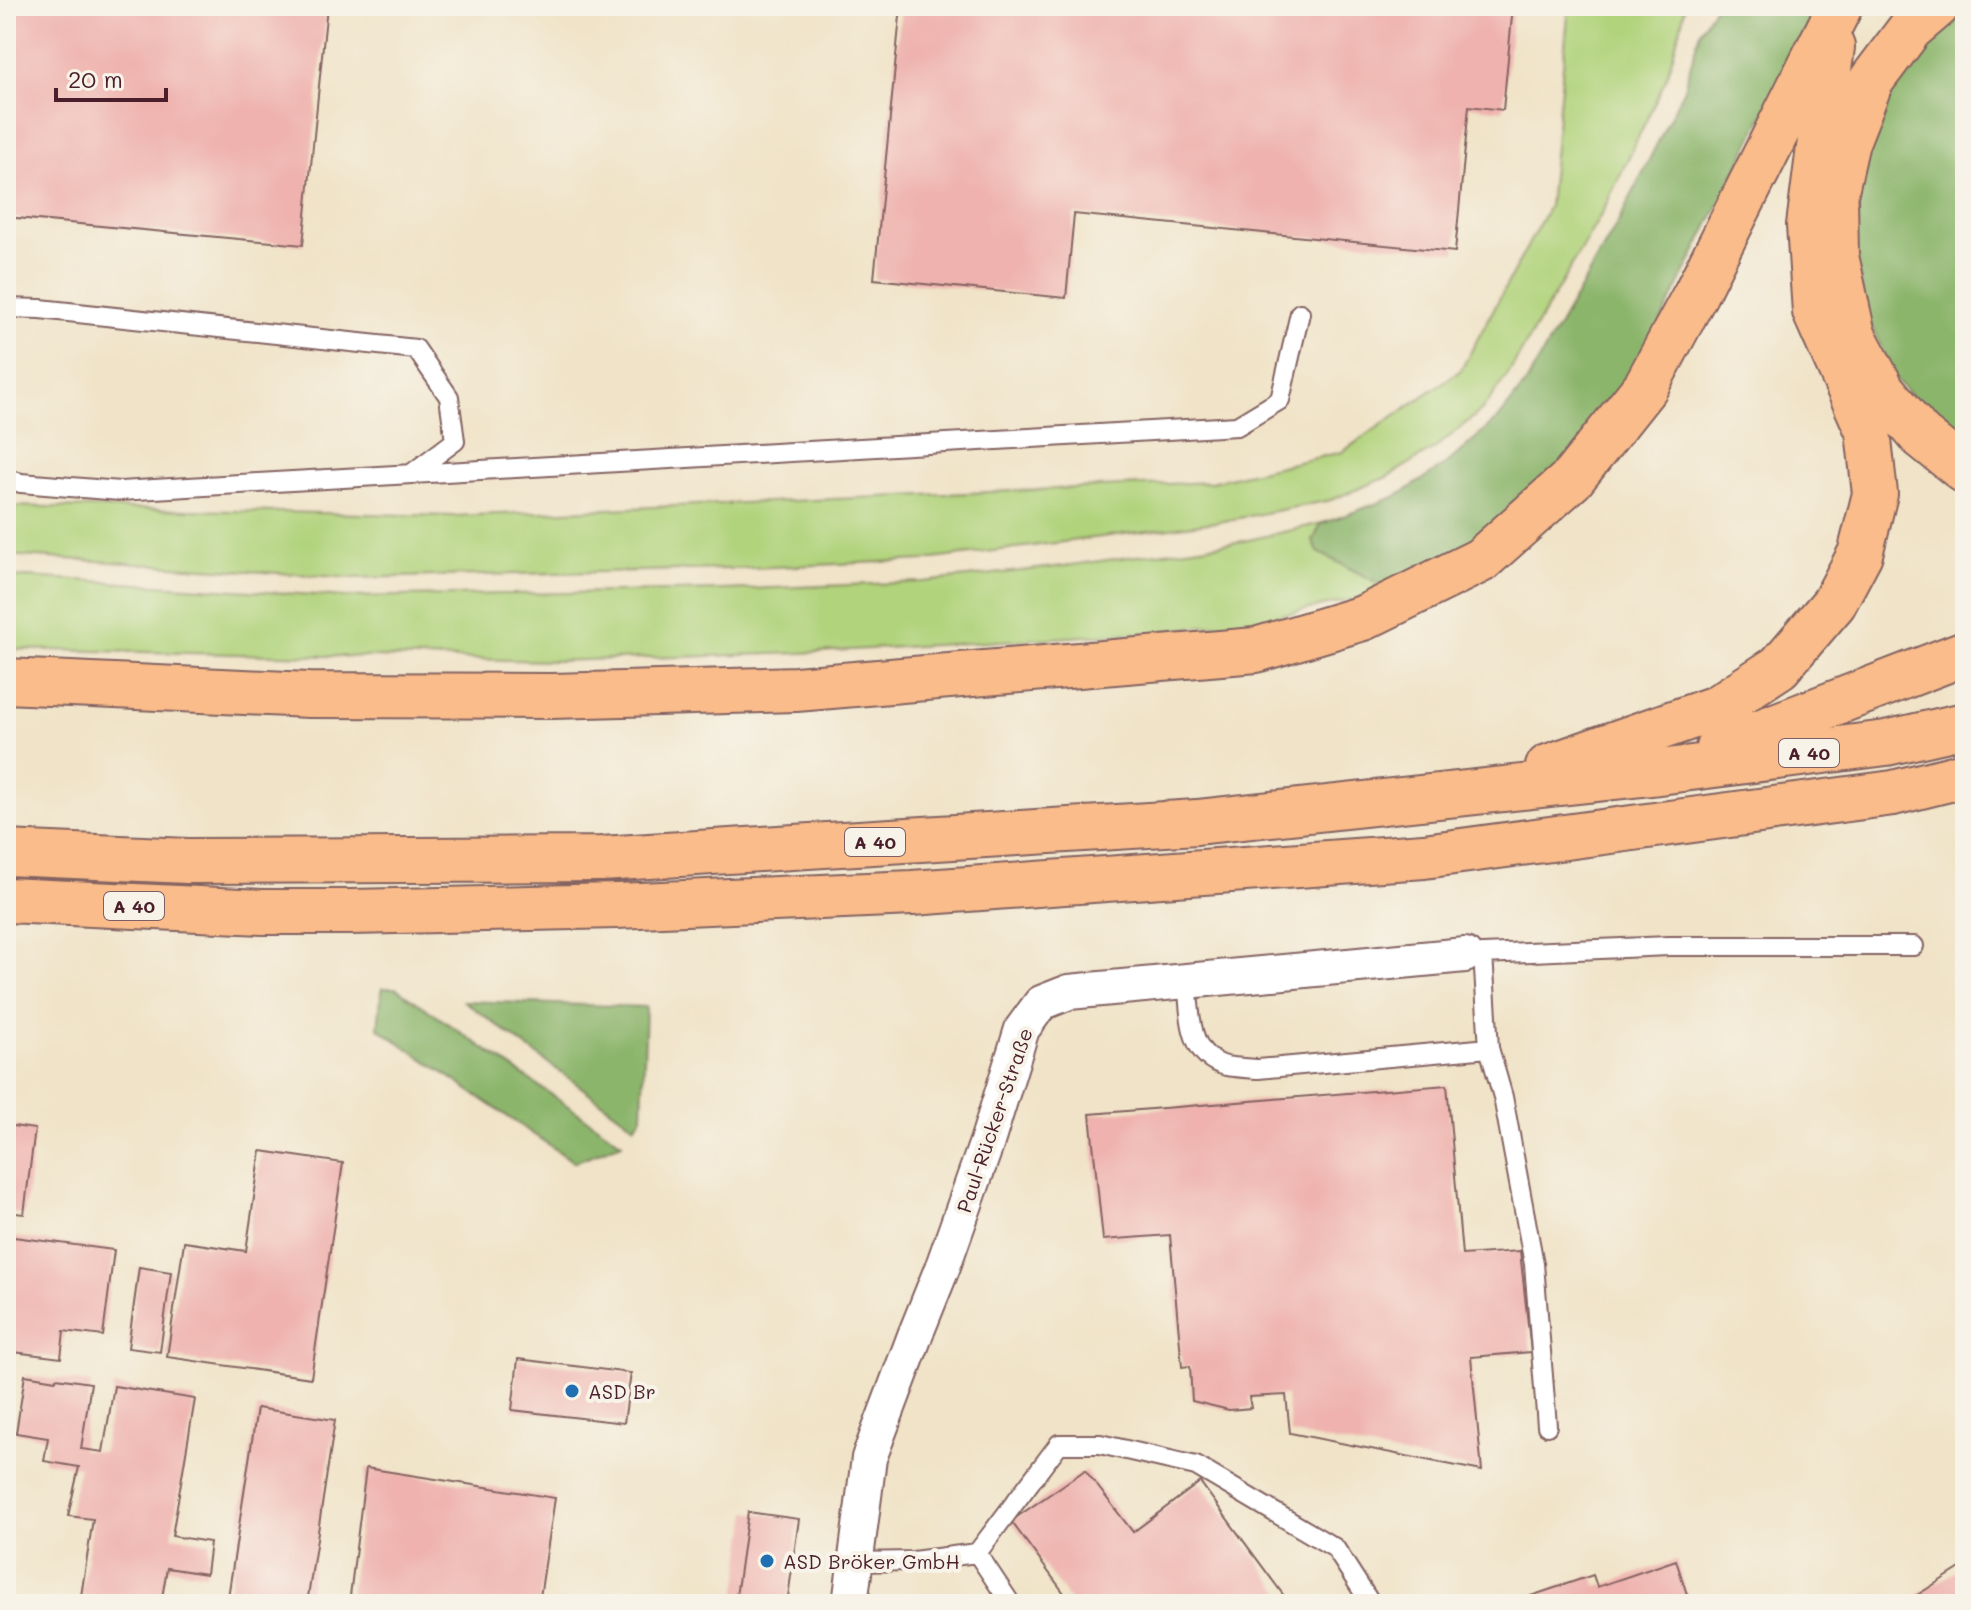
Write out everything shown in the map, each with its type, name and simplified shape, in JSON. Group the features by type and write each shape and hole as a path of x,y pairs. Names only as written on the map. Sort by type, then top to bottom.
{"highway":[{"path":"1937,6 1910,29 1871,81 1847,142 1835,195 1836,256 1853,335 1883,391 1920,435 1965,471"},
{"path":"18,681 309,695 552,696 796,689 1256,650 1363,618 1481,560 1572,479 1646,386 1838,12"},
{"path":"1472,793 1716,708 1779,667 1834,603 1860,554 1875,494 1868,431 1815,312 1809,225 1838,12"},
{"path":"1652,773 1965,653"},
{"name":"A 40","path":"6,853 188,861 601,859 1197,822 1652,773 1886,743 1965,725"},
{"name":"A 40","path":"6,900 263,912 351,912 617,906 912,893 1424,856 1893,793 1965,775"},
{"path":"1893,793 1965,795"}],"street":[{"name":"Paul-Rücker-Straße","path":"850,1604 869,1458 943,1266 987,1142 1022,1029 1041,1003 1069,992 1474,955"}],"lane":[{"path":"6,308 416,349 449,397 455,441 411,474"},
{"path":"6,479 21,483 120,491 1237,426 1280,400 1300,313"},
{"path":"1547,1426 1534,1264 1503,1097 1489,1048 1474,955 1669,946 1914,946"},
{"path":"1187,981 1195,1040 1206,1056 1227,1066 1258,1069 1489,1048"},
{"path":"856,1562 913,1561 977,1553 1059,1444 1100,1444 1196,1466 1335,1548 1371,1604"},
{"path":"977,1553 1011,1604"}],"green space":[{"path":"1569,6 1685,6 1666,79 1602,213 1509,373 1482,410 1434,449 1387,477 1331,500 1224,521 925,560 728,569 354,578 6,555 6,506 453,516 1211,482 1342,452 1461,370 1549,206"},
{"path":"1715,6 1818,6 1627,389 1559,474 1474,546 1399,589 1376,582 1318,552 1313,541 1321,524 1397,496 1445,465 1499,418 1526,383 1619,221 1684,89 1700,31"},
{"path":"1965,7 1965,451 1896,380 1871,326 1853,251 1858,170 1884,95 1936,28"},
{"path":"1335,520 1321,525 1399,589 1269,618 1154,632 801,653 554,661 6,649 6,578 346,597 722,590 923,582 1244,541"},
{"path":"382,988 396,988 622,1143 574,1162 378,1028"},
{"path":"464,1001 646,1007 642,1117 634,1126"}],"building":[{"path":"6,6 327,6 303,245 6,217"},
{"path":"901,6 1513,6 1503,110 1469,106 1455,252 1074,214 1066,298 874,279"},
{"path":"1447,1085 1462,1255 1520,1251 1531,1352 1471,1357 1482,1471 1290,1433 1286,1395 1249,1397 1251,1408 1229,1410 1192,1401 1190,1366 1182,1367 1170,1235 1103,1240 1090,1114"},
{"path":"6,1125 35,1129 24,1214 6,1212"},
{"path":"261,1151 343,1163 311,1378 167,1357 184,1242 246,1251"},
{"path":"6,1236 114,1250 103,1336 64,1331 61,1358 6,1351"},
{"path":"139,1267 171,1272 160,1352 128,1348"},
{"name":"ASD Br","path":"518,1359 631,1373 624,1423 512,1410"},
{"path":"25,1375 91,1383 81,1449 103,1452 114,1386 195,1399 172,1536 210,1542 206,1574 167,1568 161,1604 81,1596 93,1519 68,1516 79,1467 44,1461 48,1438 16,1433"},
{"path":"257,1408 335,1420 307,1604 227,1604"},
{"path":"366,1468 555,1498 539,1604 349,1604"},
{"path":"1085,1470 1133,1532 1200,1482 1290,1604 1072,1604 1011,1521"},
{"name":"ASD Bröker GmbH","path":"748,1512 799,1519 787,1604 735,1604"},
{"path":"1676,1560 1690,1604 1526,1604 1525,1598 1593,1575 1597,1587"},
{"path":"1965,1565 1965,1604 1903,1604"}],"place":[{"name":"ASD Br","path":"572,1391"},
{"name":"ASD Bröker GmbH","path":"767,1561"}]}
